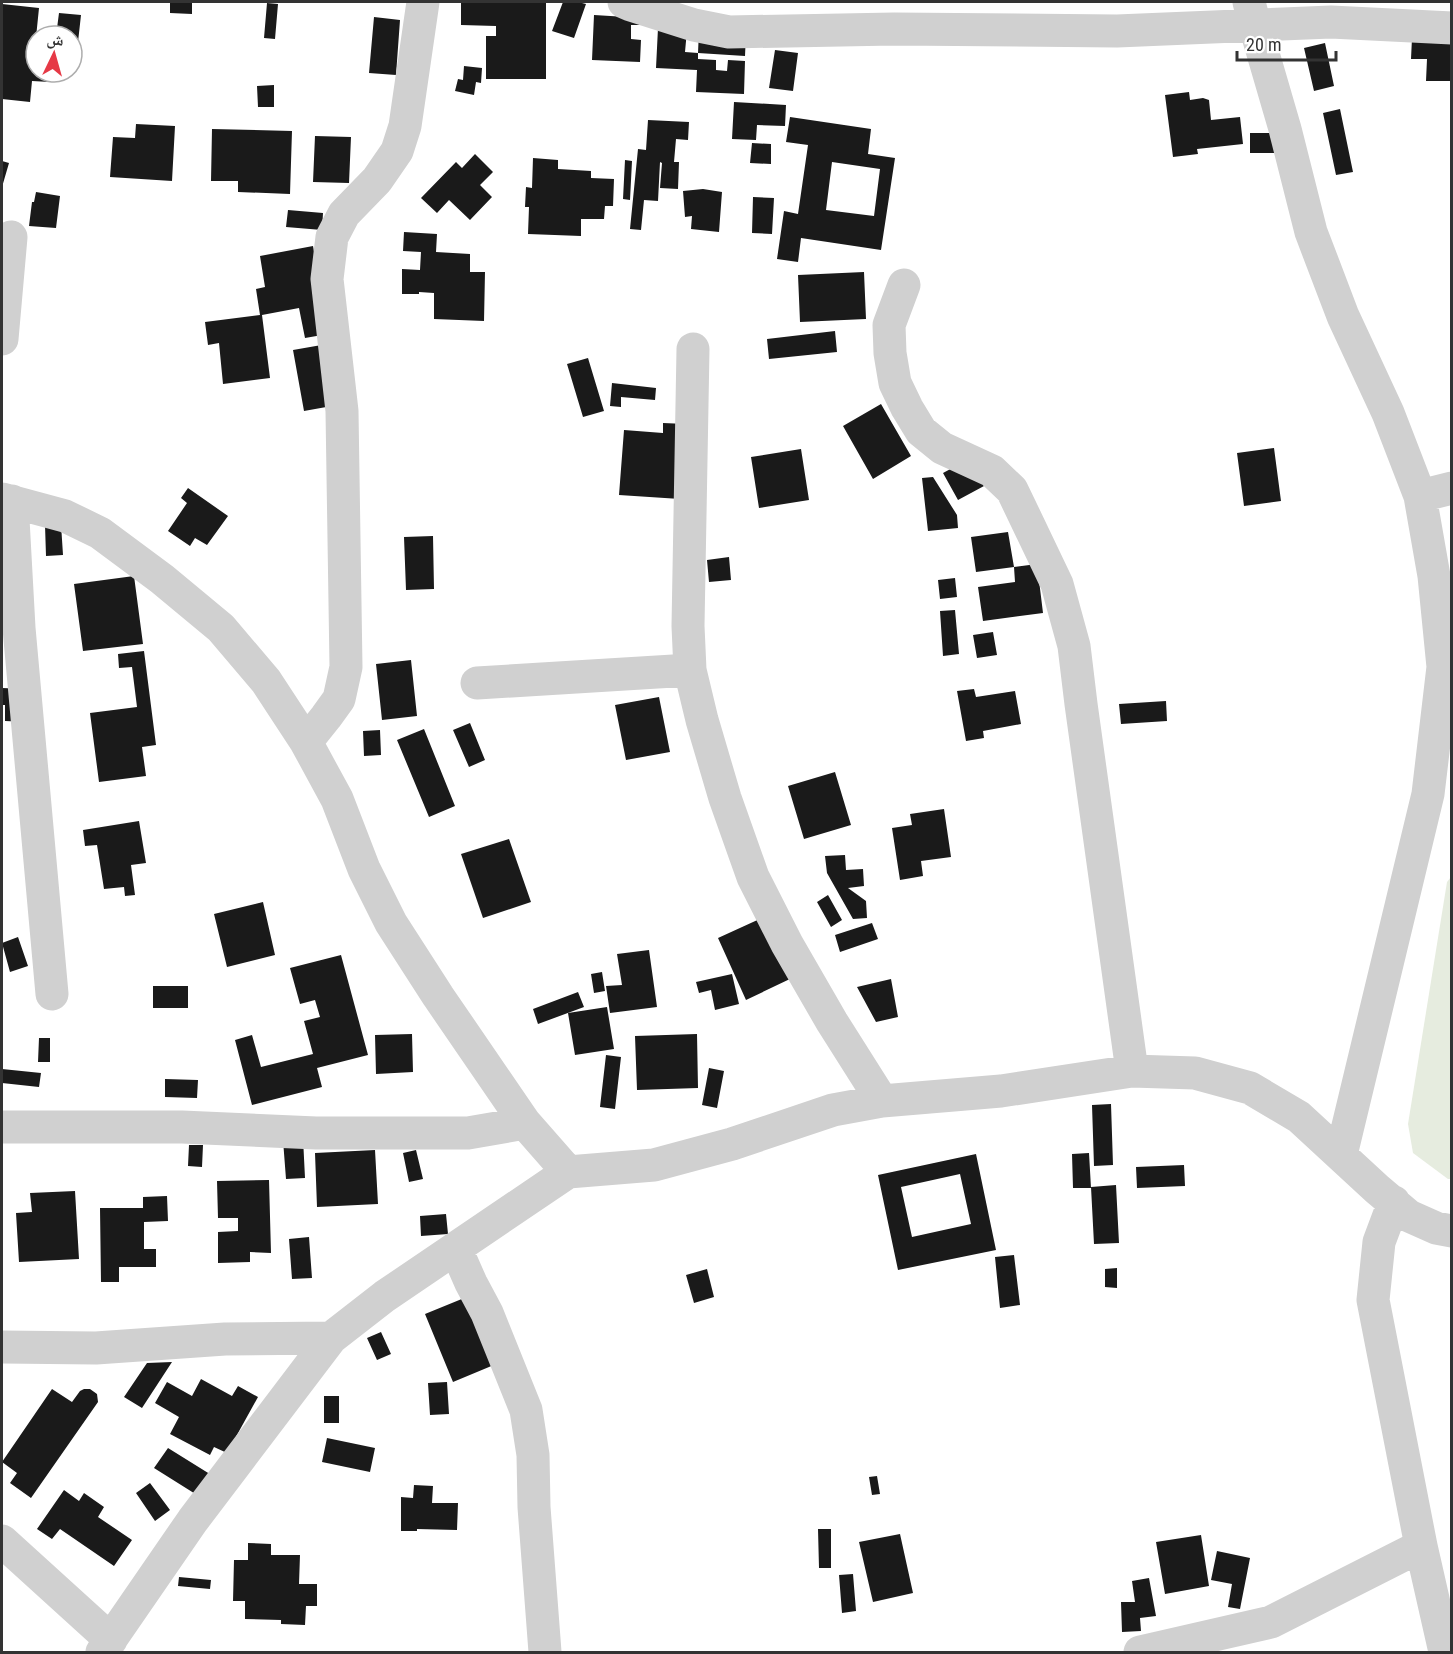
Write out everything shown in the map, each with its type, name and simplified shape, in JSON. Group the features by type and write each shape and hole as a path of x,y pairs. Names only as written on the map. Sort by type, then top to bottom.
{"street":[{"path":"306,742 339,699 346,667 342,411 327,279 332,237 344,214 377,180 398,151 405,126 423,2"},
{"path":"624,2 694,25 729,32 894,29 1117,31 1252,14 1331,22 1452,28"},
{"path":"1252,14 1285,129 1311,232 1343,316 1388,413 1420,495 1434,576 1443,667 1428,794 1341,1155"},
{"path":"2,339 11,237"},
{"path":"904,285 889,325 890,353 895,383 907,408 921,431 942,448 992,471 1011,490 1057,584 1074,646 1132,1071"},
{"path":"693,349 688,626 690,670 702,720 725,798 753,877 787,944 832,1022 882,1101"},
{"path":"1420,495 1452,488"},
{"path":"52,994 7,500 65,516 100,533 162,579 221,628 266,681 306,742 337,799 364,869 391,923 525,1123 568,1172"},
{"path":"477,683 690,670"},
{"path":"2,1541 107,1646 193,1520 331,1338 385,1296 568,1172 654,1165 732,1144 833,1110 882,1101 1001,1091 1132,1071 1195,1073 1250,1088 1299,1117 1409,1216 1436,1228 1452,1231"},
{"path":"2,1127 182,1127 316,1133 468,1133 525,1123"},
{"path":"1394,1202 1378,1242 1373,1300 1421,1546 1445,1653"},
{"path":"456,1249 487,1313 526,1410 533,1455 534,1507 545,1653"},
{"path":"2,1347 96,1348 225,1339 331,1338"},
{"path":"1140,1653 1270,1622 1421,1546"}],"shaded area":[{"path":"1451,877 1451,1179 1448,1179 1413,1153 1408,1124 1447,882"}],"building":[{"path":"170,2 192,2 192,14 170,13"},
{"path":"461,2 546,2 546,79 486,79 486,36 496,36 496,26 461,25"},
{"path":"563,2 586,4 574,38 552,31"},
{"path":"267,3 278,4 275,39 264,38"},
{"path":"2,4 39,8 37,24 24,24 24,84 32,84 30,102 2,99"},
{"path":"59,13 81,15 80,24 58,24"},
{"path":"594,15 643,18 642,25 631,25 631,39 641,40 640,62 592,60"},
{"path":"374,17 400,20 396,75 369,73"},
{"path":"658,28 687,30 685,52 698,53 698,59 716,60 716,70 727,71 728,60 745,61 744,94 696,92 697,70 656,68"},
{"path":"699,30 746,33 745,56 698,53"},
{"path":"1412,38 1452,39 1452,81 1426,81 1427,59 1411,59"},
{"path":"1325,43 1334,86 1314,91 1304,48"},
{"path":"775,50 798,53 793,91 769,88"},
{"path":"464,66 482,68 481,83 476,82 474,95 455,91 458,79 463,80"},
{"path":"274,85 274,107 258,107 257,86"},
{"path":"1189,92 1190,100 1203,98 1209,100 1211,120 1240,117 1243,144 1197,149 1198,154 1173,157 1165,95"},
{"path":"734,102 786,105 785,126 757,125 756,140 732,139"},
{"path":"1340,109 1353,172 1336,175 1323,113"},
{"path":"790,117 871,129 868,154 895,158 881,250 801,238 798,262 777,259 784,211 798,214 808,145 786,142","holes":["832,162 880,169 874,216 826,210"]},
{"path":"648,120 689,122 688,140 676,139 674,162 679,162 678,189 660,188 662,163 660,162 658,201 644,200 641,230 630,229 638,149 646,150"},
{"path":"136,124 175,126 172,181 110,177 113,137 135,138"},
{"path":"212,129 292,131 290,194 238,192 238,181 211,181"},
{"path":"1250,133 1276,133 1276,153 1250,153"},
{"path":"315,136 351,137 349,183 313,182"},
{"path":"752,143 771,144 771,164 750,163"},
{"path":"475,154 493,172 480,185 492,197 470,220 449,200 437,213 421,198 456,162 462,168"},
{"path":"533,158 558,160 558,169 591,171 591,178 614,179 613,206 605,206 604,219 581,219 581,236 528,234 529,207 525,207 526,187 532,188"},
{"path":"625,160 632,161 630,200 623,199"},
{"path":"2,161 9,163 2,187"},
{"path":"703,189 722,192 719,232 691,229 692,216 685,217 683,191"},
{"path":"36,192 60,196 56,228 29,226 32,202 34,202"},
{"path":"753,197 774,198 772,234 752,233"},
{"path":"288,210 323,213 322,230 286,227"},
{"path":"404,232 437,234 436,252 470,254 470,272 485,272 484,321 434,319 434,293 402,294 402,269 420,270 421,252 403,251"},
{"path":"313,246 328,334 305,338 299,308 262,315 270,378 223,384 219,343 208,345 205,322 260,315 256,289 265,287 260,256"},
{"path":"864,272 866,319 800,322 798,275"},
{"path":"835,331 837,352 769,359 767,339"},
{"path":"333,343 343,404 304,411 293,350"},
{"path":"588,358 604,411 583,417 567,364"},
{"path":"612,383 656,388 655,400 621,397 621,407 610,406"},
{"path":"881,404 911,456 873,479 843,426"},
{"path":"663,423 686,424 680,499 619,495 624,430 663,433"},
{"path":"1274,448 1281,501 1244,506 1237,453"},
{"path":"801,449 809,500 759,508 751,457"},
{"path":"969,459 984,486 958,500 943,473"},
{"path":"933,477 957,515 958,528 928,531 922,478"},
{"path":"188,488 228,516 207,545 195,538 190,546 168,531 187,503 181,498"},
{"path":"61,524 63,555 46,556 45,525"},
{"path":"1008,532 1014,567 976,572 971,537"},
{"path":"433,536 434,589 406,590 404,537"},
{"path":"729,557 731,580 709,582 707,560"},
{"path":"1037,564 1043,613 983,621 978,587 1015,582 1014,567"},
{"path":"134,576 143,644 83,651 74,584"},
{"path":"955,578 957,597 940,599 938,580"},
{"path":"955,610 959,654 943,656 940,611"},
{"path":"993,632 997,655 977,658 973,635"},
{"path":"144,651 156,745 142,747 146,776 99,782 90,713 137,707 132,667 119,668 118,654"},
{"path":"411,660 417,716 382,720 376,664"},
{"path":"2,688 28,689 28,722 5,721"},
{"path":"974,689 976,697 1015,691 1021,724 983,731 984,738 966,741 957,691"},
{"path":"659,697 670,752 626,760 615,705"},
{"path":"1166,701 1167,721 1121,724 1119,704"},
{"path":"470,723 485,760 469,767 453,730"},
{"path":"424,729 455,806 429,817 397,740"},
{"path":"380,730 381,755 364,756 363,731"},
{"path":"835,772 851,825 804,839 788,786"},
{"path":"944,809 951,857 921,861 923,876 900,880 892,828 912,825 910,814"},
{"path":"139,821 146,863 131,865 135,895 125,896 124,887 104,889 97,845 85,846 83,830"},
{"path":"509,839 531,902 483,918 461,854"},
{"path":"845,855 846,870 863,869 864,886 848,888 866,901 867,918 853,919 827,873 825,856"},
{"path":"828,895 842,920 831,927 817,902"},
{"path":"263,902 275,955 227,967 214,914"},
{"path":"764,917 792,978 746,1000 718,938"},
{"path":"872,923 878,939 840,952 835,935"},
{"path":"18,937 28,966 10,972 2,943"},
{"path":"649,950 657,1007 610,1013 606,986 622,985 617,954"},
{"path":"341,955 368,1055 317,1068 322,1087 252,1105 235,1040 252,1035 261,1067 313,1054 304,1021 320,1017 315,1000 300,1004 290,968"},
{"path":"602,972 605,991 594,993 591,974"},
{"path":"732,974 739,1004 715,1010 711,990 699,993 696,982"},
{"path":"891,979 898,1017 876,1022 857,987"},
{"path":"153,986 188,986 188,1008 153,1008"},
{"path":"578,992 584,1007 538,1024 533,1009"},
{"path":"607,1007 614,1049 575,1055 568,1013"},
{"path":"412,1034 413,1072 376,1074 375,1035"},
{"path":"697,1034 698,1088 637,1090 635,1036"},
{"path":"39,1038 50,1038 50,1062 38,1062"},
{"path":"606,1055 621,1057 615,1109 600,1107"},
{"path":"709,1068 724,1071 717,1108 702,1105"},
{"path":"2,1069 41,1073 39,1087 2,1083"},
{"path":"165,1079 198,1080 197,1098 165,1097"},
{"path":"1111,1104 1113,1165 1094,1166 1092,1105"},
{"path":"303,1138 305,1178 286,1179 283,1140"},
{"path":"189,1145 203,1145 202,1167 188,1166"},
{"path":"375,1150 378,1204 317,1207 315,1153"},
{"path":"416,1150 423,1179 409,1182 403,1153"},
{"path":"1089,1153 1091,1188 1073,1188 1072,1154"},
{"path":"976,1154 996,1250 898,1270 878,1175","holes":["960,1174 971,1224 912,1237 901,1187"]},
{"path":"1184,1165 1185,1186 1137,1188 1136,1167"},
{"path":"269,1180 271,1253 250,1252 250,1262 218,1263 218,1232 238,1231 238,1218 218,1218 217,1181"},
{"path":"1116,1185 1119,1243 1094,1244 1091,1187"},
{"path":"75,1191 79,1259 19,1262 16,1213 32,1212 30,1193"},
{"path":"167,1196 168,1221 144,1222 144,1249 156,1249 156,1267 119,1267 119,1282 101,1282 100,1208 143,1208 143,1197"},
{"path":"446,1214 448,1234 421,1236 420,1216"},
{"path":"309,1237 312,1278 292,1279 289,1239"},
{"path":"1014,1255 1020,1305 1000,1308 995,1257"},
{"path":"1117,1268 1117,1288 1105,1287 1105,1269"},
{"path":"707,1269 714,1297 694,1303 686,1275"},
{"path":"474,1294 501,1362 453,1382 425,1314"},
{"path":"381,1332 391,1354 377,1360 367,1338"},
{"path":"172,1362 142,1408 124,1397 147,1363"},
{"path":"201,1379 232,1396 238,1386 258,1397 227,1453 214,1447 210,1455 170,1434 179,1417 155,1403 167,1382 192,1396"},
{"path":"447,1382 449,1414 430,1415 428,1383"},
{"path":"52,1389 72,1402 80,1391 90,1389 97,1394 98,1402 31,1498 10,1483 17,1473 2,1462"},
{"path":"324,1396 339,1396 339,1423 324,1423"},
{"path":"327,1438 375,1448 370,1472 322,1462"},
{"path":"168,1448 213,1476 197,1495 154,1468"},
{"path":"877,1476 880,1494 872,1495 869,1477"},
{"path":"150,1483 170,1510 155,1521 136,1493"},
{"path":"414,1485 433,1486 432,1503 458,1503 457,1530 401,1531 401,1497 413,1498"},
{"path":"64,1490 79,1501 84,1493 104,1507 98,1517 132,1540 114,1566 60,1529 52,1539 37,1529"},
{"path":"818,1529 831,1529 831,1568 819,1568"},
{"path":"900,1534 913,1593 873,1602 859,1542"},
{"path":"1201,1535 1209,1586 1165,1594 1156,1542"},
{"path":"248,1543 271,1544 271,1555 300,1555 299,1584 317,1584 317,1606 306,1606 305,1625 281,1624 281,1620 245,1619 245,1601 233,1601 234,1560 248,1560"},
{"path":"1217,1551 1250,1558 1240,1609 1228,1607 1232,1584 1211,1580"},
{"path":"853,1574 856,1611 842,1613 839,1575"},
{"path":"179,1577 211,1580 210,1589 178,1586"},
{"path":"1149,1578 1156,1616 1140,1618 1141,1631 1122,1632 1121,1602 1135,1602 1132,1581"}]}
